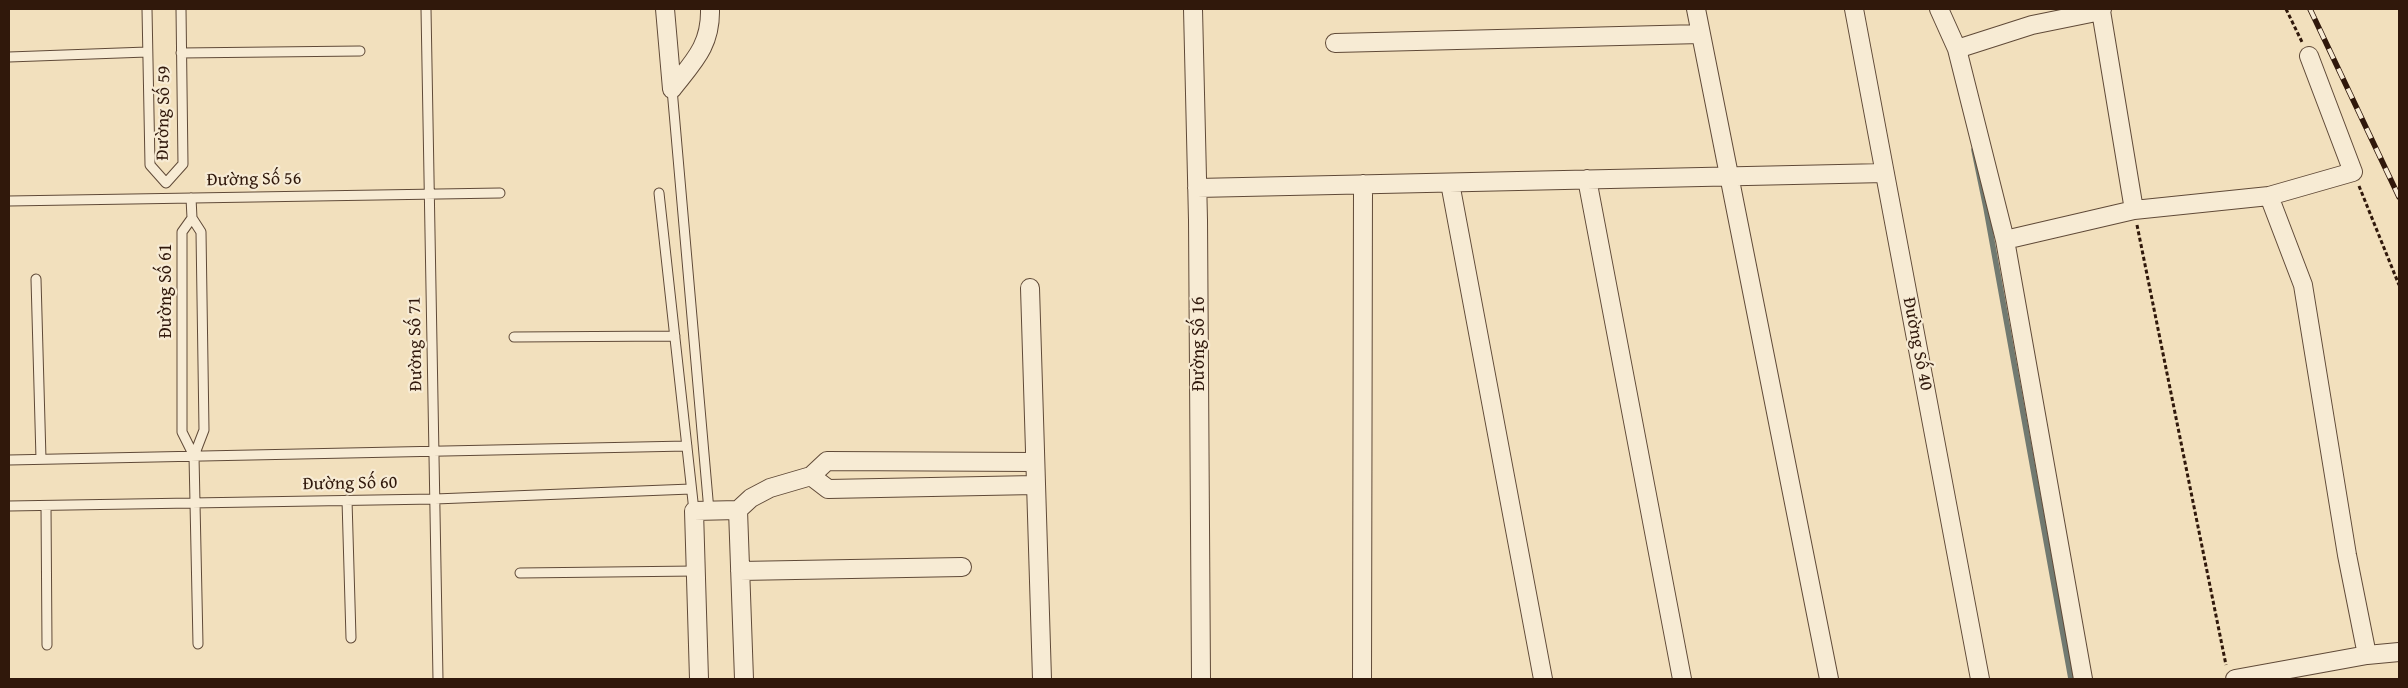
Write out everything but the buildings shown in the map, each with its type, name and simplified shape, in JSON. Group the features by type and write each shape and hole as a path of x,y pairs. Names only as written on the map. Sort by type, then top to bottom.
{"street":[{"path":"664,9 672,89"},
{"path":"672,89 704,46 711,20 710,9"},
{"name":"Đường Số 16","path":"1193,9 1197,188 1201,679"},
{"path":"1696,9 1731,176 1829,679"},
{"name":"Đường Số 40","path":"1854,9 1980,679"},
{"path":"1939,9 1957,49 2006,240 2084,679"},
{"path":"1957,49 2032,25 2102,10 2134,210"},
{"path":"1335,43 1702,34"},
{"path":"2006,240 2134,210 2269,196 2353,172 2309,56"},
{"path":"1197,188 1885,173"},
{"path":"1587,179 1682,679"},
{"path":"1450,182 1543,679"},
{"path":"1362,679 1363,184"},
{"path":"2269,196 2303,285 2347,555 2367,655"},
{"path":"1030,288 1042,679"},
{"path":"699,679 696,571 702,511 738,510 751,498 770,488 811,476 828,461 1035,462"},
{"path":"811,476 828,489 1036,485"},
{"path":"738,510 744,679"},
{"path":"740,571 962,567"},
{"path":"2231,674 2399,652"}],"lane":[{"name":"Đường Số 59","path":"147,9 150,165 166,182 183,164 180,9"},
{"name":"Đường Số 71","path":"426,9 438,679"},
{"path":"181,53 360,51"},
{"path":"9,57 147,52"},
{"path":"672,89 702,511"},
{"path":"166,182 166,198"},
{"name":"Đường Số 56","path":"9,200 500,193"},
{"path":"660,193 691,489 702,511"},
{"path":"191,198 192,218"},
{"name":"Đường Số 61","path":"194,456 182,432 182,232 192,218 200,232 204,430 194,456 198,644"},
{"path":"36,279 41,459"},
{"path":"514,337 675,336"},
{"name":"Đường Số 60","path":"9,460 687,446"},
{"name":"Đường Số 60","path":"9,506 435,499 691,489"},
{"path":"346,500 351,638"},
{"path":"46,506 47,645"},
{"path":"520,573 696,571"}],"path":[{"path":"2286,9 2309,56"},
{"path":"2353,172 2399,285"},
{"path":"2134,210 2231,674"}],"waterway":[{"path":"1974,150 2071,679"}],"railway":[{"path":"2310,9 2399,197"}]}
